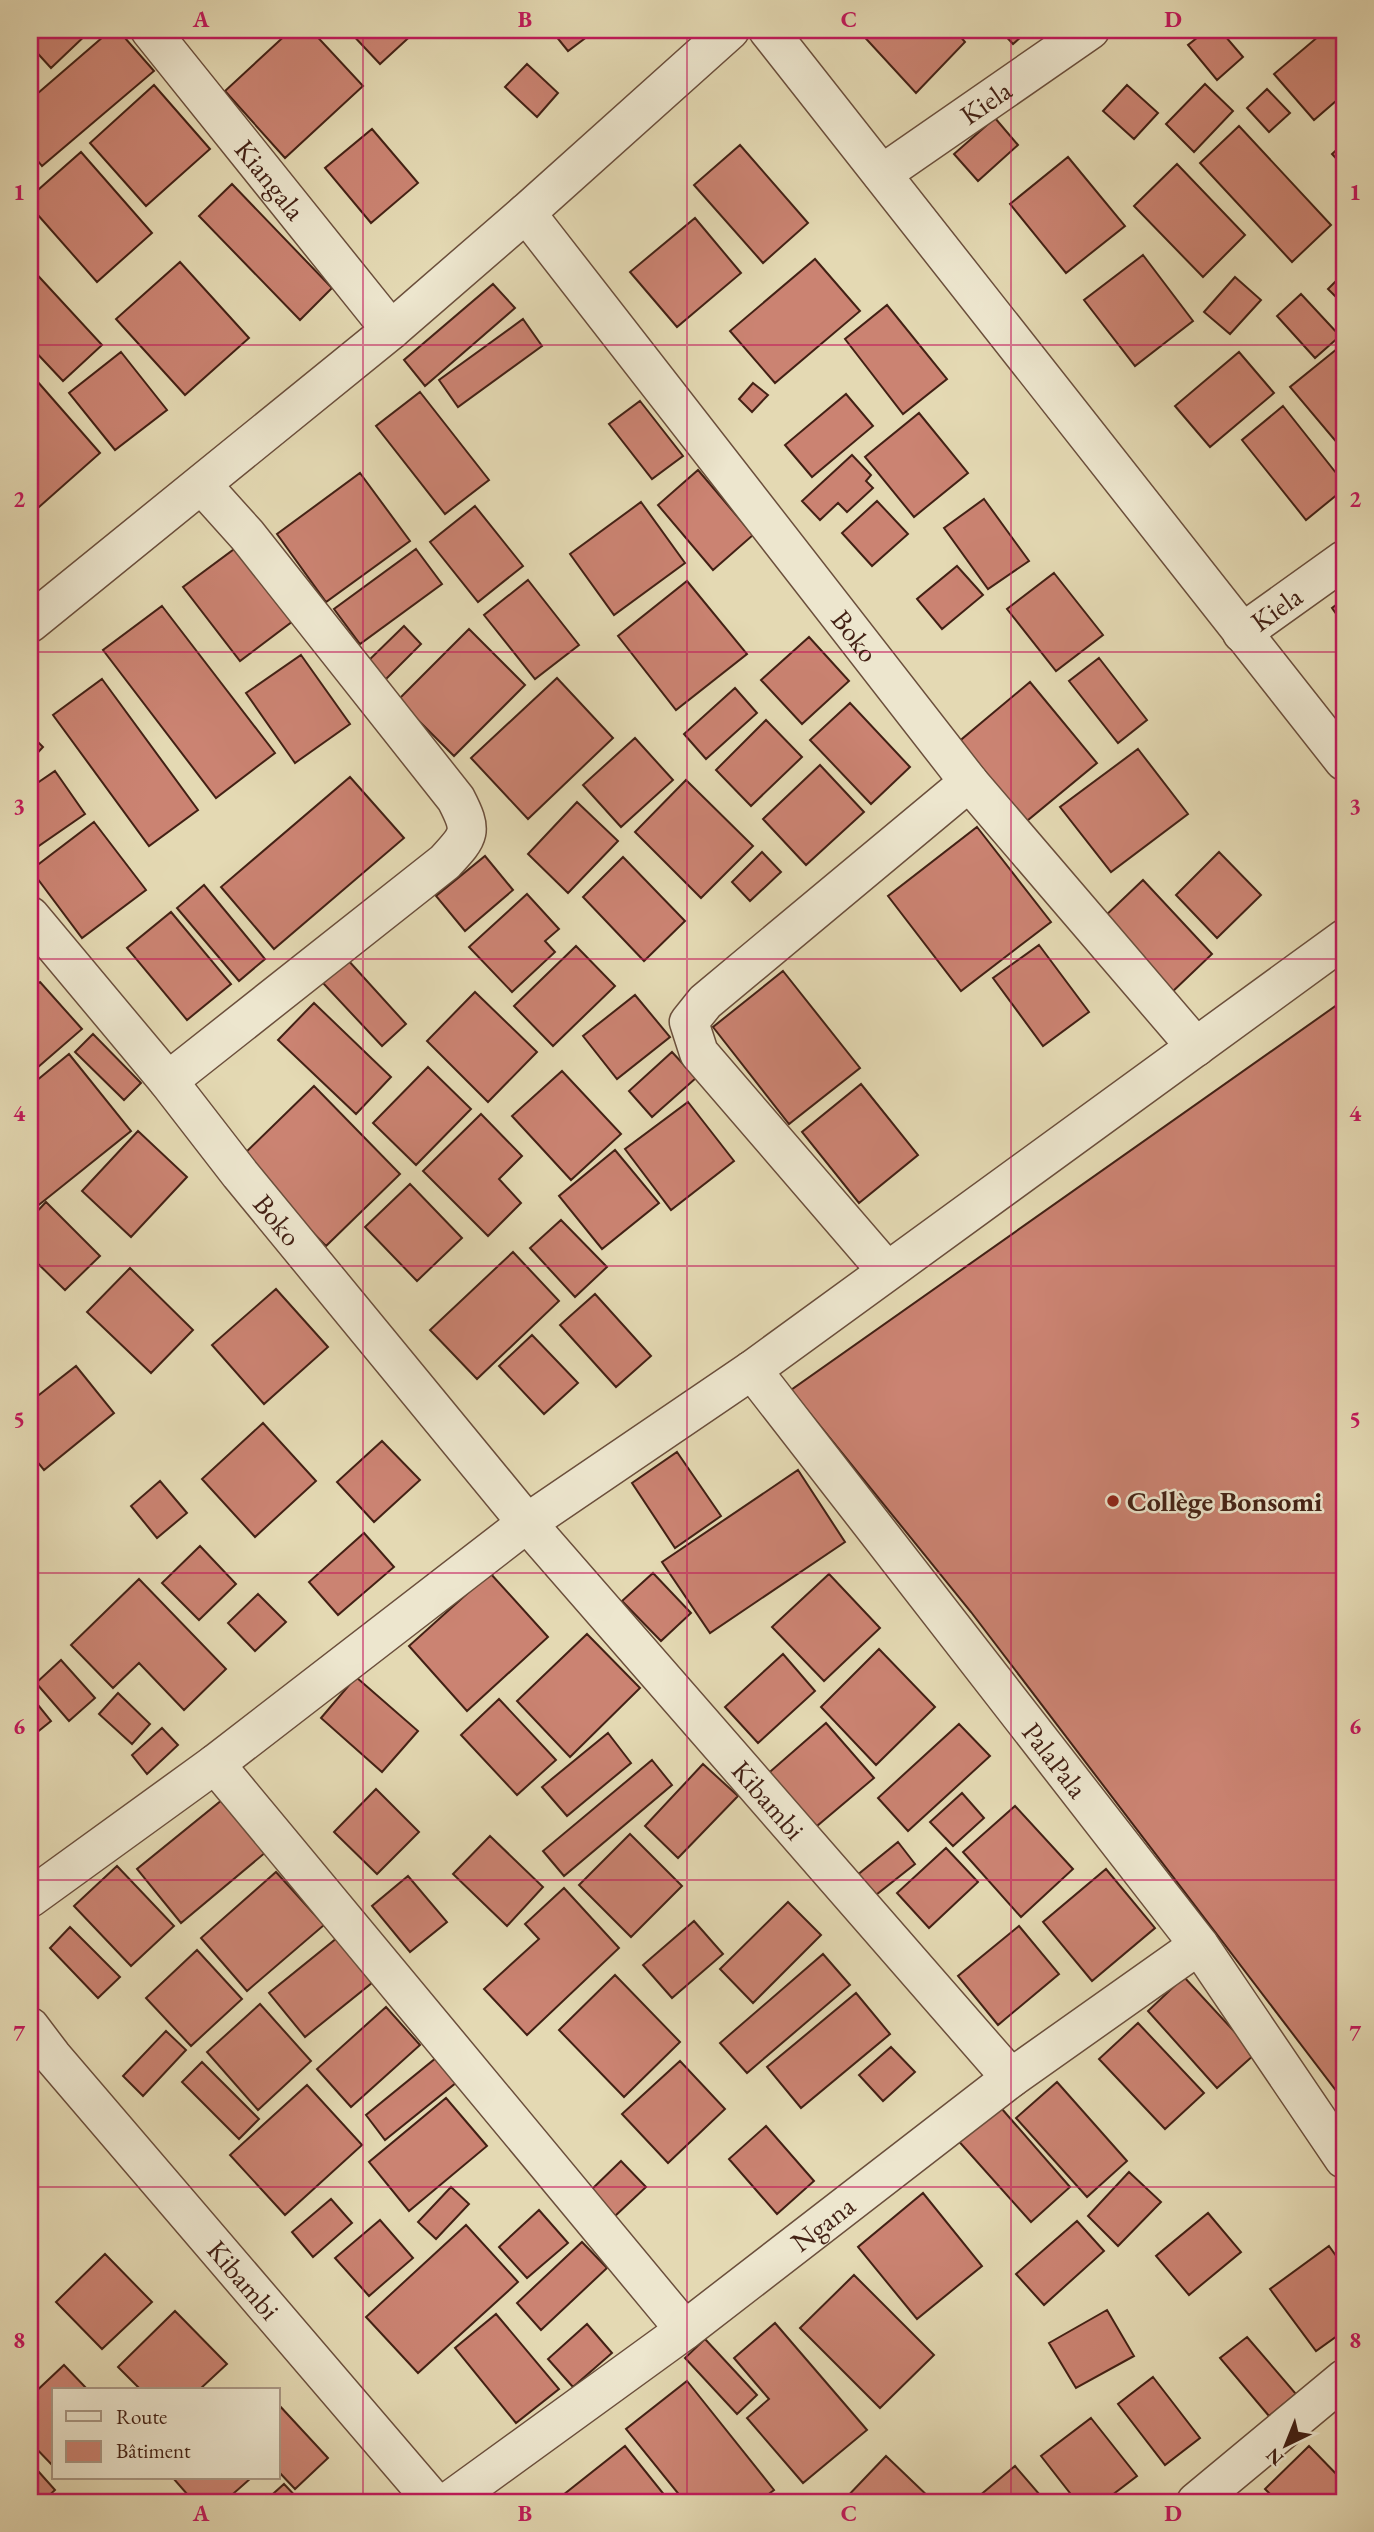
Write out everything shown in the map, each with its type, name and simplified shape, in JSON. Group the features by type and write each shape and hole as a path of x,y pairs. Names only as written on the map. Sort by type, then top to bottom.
{"street":[{"name":"Kiangala","path":"150,30 391,330"},
{"path":"30,623 391,330 730,30"},
{"path":"768,30 1344,761"},
{"name":"Kiela","path":"882,174 1090,30"},
{"name":"Boko","path":"526,213 969,782 1196,1047"},
{"path":"168,1081 445,862 466,840 468,832 467,821 456,799 247,535 202,485"},
{"name":"Kiela","path":"1242,633 1344,560"},
{"path":"886,1270 699,1053 689,1022 705,1002 969,782"},
{"name":"Boko","path":"30,916 168,1081 240,1174 527,1523"},
{"path":"30,1898 215,1764 527,1523 752,1370 1344,939"},
{"name":"PalaPala","path":"752,1370 1199,1945 1344,2159"},
{"name":"Kibambi","path":"527,1523 1010,2078"},
{"path":"215,1764 685,2330"},
{"name":"Ngana","path":"448,2502 685,2330 1010,2078 1199,1945"},
{"name":"Kibambi","path":"37,2052 434,2502"},
{"path":"1196,2502 1344,2379"}],"building":[{"path":"30,30 91,30 51,68 30,45"},
{"path":"111,30 118,30 154,71 42,166 30,151 30,100"},
{"path":"291,30 311,30 363,86 285,158 225,91"},
{"path":"348,30 417,30 380,64"},
{"path":"551,30 596,30 568,51"},
{"path":"858,30 955,30 965,42 916,93"},
{"path":"1000,30 1029,30 1013,44"},
{"path":"1207,30 1220,30 1243,57 1217,80 1188,45"},
{"path":"1326,30 1333,30 1344,43 1344,94 1314,120 1274,74"},
{"path":"527,64 558,93 537,117 505,87"},
{"path":"1205,84 1233,111 1194,152 1166,124"},
{"path":"154,85 210,149 146,206 90,143"},
{"path":"1127,85 1158,113 1134,139 1103,111"},
{"path":"1267,89 1290,113 1269,132 1247,108"},
{"path":"995,118 1018,145 978,181 954,154"},
{"path":"1239,126 1331,225 1292,262 1200,163"},
{"path":"372,129 418,183 371,223 325,168"},
{"path":"1344,143 1344,167 1332,154"},
{"path":"740,145 808,223 763,263 694,185"},
{"path":"81,152 152,233 97,282 30,206 30,197"},
{"path":"1068,157 1125,226 1066,273 1010,204"},
{"path":"1177,164 1245,235 1203,277 1134,206"},
{"path":"232,184 332,288 300,320 199,216"},
{"path":"695,218 741,273 677,327 630,272"},
{"path":"1143,255 1193,321 1135,366 1084,300"},
{"path":"815,259 860,311 775,383 730,331"},
{"path":"180,262 249,338 185,395 116,319"},
{"path":"30,267 102,345 63,381 30,346"},
{"path":"1344,273 1344,305 1328,289"},
{"path":"1235,277 1261,300 1230,334 1204,312"},
{"path":"493,284 515,308 425,386 404,360"},
{"path":"1301,294 1340,336 1315,358 1277,316"},
{"path":"887,305 947,379 903,414 845,339"},
{"path":"523,319 542,346 458,407 439,380"},
{"path":"1344,345 1344,451 1290,387"},
{"path":"121,352 167,410 115,450 69,393"},
{"path":"1239,352 1274,393 1210,447 1175,406"},
{"path":"30,373 100,453 30,515"},
{"path":"753,383 768,395 752,412 739,399"},
{"path":"420,392 489,480 445,514 376,426"},
{"path":"846,394 873,426 812,477 785,445"},
{"path":"640,401 683,456 652,479 609,424"},
{"path":"1283,406 1344,483 1344,489 1306,520 1242,440"},
{"path":"919,413 968,473 914,517 865,457"},
{"path":"852,455 871,475 866,481 873,488 847,512 838,503 820,520 802,501"},
{"path":"698,470 753,535 713,570 658,505"},
{"path":"360,473 410,541 326,602 277,534"},
{"path":"984,499 1029,561 988,589 944,528"},
{"path":"877,501 908,534 872,566 842,533"},
{"path":"641,502 685,563 614,615 570,554"},
{"path":"475,506 523,566 478,602 430,542"},
{"path":"237,547 293,621 240,661 183,587"},
{"path":"416,549 442,584 360,644 334,609"},
{"path":"957,566 983,595 942,629 917,599"},
{"path":"1054,573 1103,635 1056,671 1007,609"},
{"path":"528,580 579,645 535,679 484,615"},
{"path":"687,581 747,654 676,710 618,636"},
{"path":"1344,599 1344,625 1332,608"},
{"path":"162,606 275,753 216,798 103,650"},
{"path":"404,626 421,644 382,683 365,664"},
{"path":"469,629 525,685 454,756 398,700"},
{"path":"809,637 849,681 802,724 761,680"},
{"path":"301,655 350,724 295,763 246,693"},
{"path":"1099,658 1147,720 1118,743 1069,681"},
{"path":"557,678 613,738 528,819 471,758"},
{"path":"102,679 198,810 149,846 53,715"},
{"path":"1030,682 1097,763 1022,825 956,744"},
{"path":"735,688 757,713 706,759 684,734"},
{"path":"850,703 910,767 871,804 810,740"},
{"path":"766,720 802,757 751,806 716,770"},
{"path":"30,734 43,747 30,761"},
{"path":"635,738 673,780 621,827 583,785"},
{"path":"1138,749 1188,814 1111,872 1060,807"},
{"path":"820,765 864,812 806,865 763,819"},
{"path":"55,771 85,814 30,852 30,788"},
{"path":"350,777 404,838 274,949 221,887"},
{"path":"686,780 753,846 701,898 635,832"},
{"path":"577,802 618,841 568,893 528,854"},
{"path":"94,822 146,890 82,938 31,870"},
{"path":"977,827 1051,922 961,991 888,896"},
{"path":"762,852 781,872 750,901 732,882"},
{"path":"1219,852 1261,895 1217,938 1176,895"},
{"path":"485,856 513,890 465,931 436,896"},
{"path":"623,857 685,921 644,961 583,897"},
{"path":"1143,880 1212,954 1170,994 1102,919"},
{"path":"204,885 265,959 239,981 177,908"},
{"path":"527,894 559,929 545,941 555,952 512,992 469,947"},
{"path":"171,912 231,984 187,1020 127,948"},
{"path":"1039,945 1089,1012 1043,1046 993,978"},
{"path":"576,946 615,986 553,1046 514,1006"},
{"path":"347,959 406,1024 382,1046 323,983"},
{"path":"783,971 860,1068 789,1124 713,1027"},
{"path":"40,982 82,1029 30,1074 30,990"},
{"path":"475,992 537,1052 488,1102 427,1041"},
{"path":"635,995 670,1037 617,1079 583,1036"},
{"name":"Collège Bonsomi","path":"1344,1000 1344,2101 971,1612 791,1390"},
{"path":"314,1003 391,1077 356,1114 278,1040"},
{"path":"93,1034 141,1083 124,1100 75,1052"},
{"path":"672,1052 696,1078 652,1117 629,1091"},
{"path":"69,1054 131,1131 30,1212 30,1086"},
{"path":"428,1067 471,1109 416,1165 373,1123"},
{"path":"562,1071 621,1134 571,1180 512,1116"},
{"path":"861,1084 918,1155 859,1203 802,1132"},
{"path":"314,1086 400,1174 326,1246 240,1158"},
{"path":"688,1102 734,1161 671,1210 625,1149"},
{"path":"481,1114 522,1156 499,1179 521,1203 488,1236 423,1171"},
{"path":"138,1131 187,1177 131,1237 82,1191"},
{"path":"615,1150 659,1203 602,1249 559,1196"},
{"path":"410,1184 462,1238 417,1281 365,1227"},
{"path":"46,1202 100,1256 65,1290 30,1256 30,1219"},
{"path":"561,1220 607,1267 575,1297 530,1248"},
{"path":"513,1252 559,1301 477,1379 430,1330"},
{"path":"130,1268 193,1330 151,1373 87,1312"},
{"path":"276,1289 328,1347 264,1404 212,1345"},
{"path":"595,1294 651,1356 616,1387 560,1325"},
{"path":"532,1335 578,1383 544,1414 499,1366"},
{"path":"76,1366 114,1413 44,1470 30,1453 30,1402"},
{"path":"263,1423 316,1481 255,1537 202,1479"},
{"path":"382,1441 420,1480 374,1522 337,1482"},
{"path":"677,1452 721,1516 675,1548 632,1483"},
{"path":"798,1470 845,1542 710,1633 662,1562"},
{"path":"160,1481 187,1513 157,1538 131,1506"},
{"path":"364,1533 394,1567 338,1615 309,1582"},
{"path":"200,1546 236,1584 199,1620 162,1583"},
{"path":"490,1573 548,1637 467,1711 409,1646"},
{"path":"653,1573 691,1613 661,1641 622,1601"},
{"path":"829,1574 880,1628 824,1681 772,1627"},
{"path":"139,1579 226,1669 184,1710 139,1663 113,1688 71,1645"},
{"path":"258,1594 286,1622 255,1651 228,1623"},
{"path":"587,1634 640,1688 570,1757 517,1701"},
{"path":"879,1649 935,1707 876,1765 821,1707"},
{"path":"783,1654 815,1691 758,1743 725,1707"},
{"path":"61,1660 95,1698 69,1721 36,1683"},
{"path":"356,1677 418,1731 382,1772 321,1718"},
{"path":"118,1693 150,1724 132,1744 99,1714"},
{"path":"30,1695 51,1721 30,1738"},
{"path":"499,1699 556,1760 517,1795 461,1735"},
{"path":"826,1723 874,1778 811,1831 764,1777"},
{"path":"959,1724 990,1756 908,1831 878,1798"},
{"path":"162,1728 178,1745 147,1774 132,1755"},
{"path":"608,1733 631,1763 567,1816 542,1787"},
{"path":"652,1760 672,1785 564,1876 543,1851"},
{"path":"703,1764 738,1796 678,1858 645,1826"},
{"path":"376,1789 419,1832 377,1874 334,1832"},
{"path":"962,1793 984,1818 953,1846 930,1822"},
{"path":"222,1800 266,1852 181,1923 137,1869"},
{"path":"1015,1806 1073,1869 1021,1917 963,1852"},
{"path":"630,1834 682,1886 631,1937 579,1885"},
{"path":"490,1836 543,1887 507,1926 453,1874"},
{"path":"898,1842 915,1864 867,1902 850,1881"},
{"path":"946,1848 978,1882 929,1928 897,1893"},
{"path":"117,1866 174,1926 131,1966 74,1906"},
{"path":"1106,1869 1155,1928 1092,1981 1043,1922"},
{"path":"276,1872 324,1925 247,1991 201,1938"},
{"path":"408,1876 447,1922 410,1952 372,1906"},
{"path":"564,1888 619,1948 527,2035 484,1989 539,1939 525,1924"},
{"path":"788,1902 821,1935 753,2003 720,1969"},
{"path":"694,1921 723,1954 672,1998 643,1965"},
{"path":"1019,1926 1059,1974 998,2025 958,1976"},
{"path":"70,1927 120,1977 98,1998 50,1948"},
{"path":"337,1938 373,1982 305,2037 269,1993"},
{"path":"197,1950 242,1999 191,2046 146,1998"},
{"path":"823,1954 850,1985 747,2073 720,2043"},
{"path":"615,1975 680,2042 624,2097 559,2030"},
{"path":"1184,1977 1255,2054 1217,2088 1148,2011"},
{"path":"856,1993 890,2034 801,2108 767,2067"},
{"path":"260,2004 311,2061 258,2110 207,2052"},
{"path":"386,2007 420,2045 351,2107 317,2069"},
{"path":"1138,2023 1204,2093 1165,2129 1099,2059"},
{"path":"166,2031 186,2050 143,2096 123,2076"},
{"path":"891,2047 915,2072 883,2101 859,2075"},
{"path":"436,2058 457,2082 385,2140 366,2115"},
{"path":"680,2061 725,2109 668,2163 622,2114"},
{"path":"202,2062 259,2119 239,2139 182,2082"},
{"path":"1057,2082 1127,2161 1087,2197 1016,2118"},
{"path":"307,2085 362,2145 285,2215 230,2155"},
{"path":"446,2098 487,2146 409,2211 369,2162"},
{"path":"995,2101 1070,2187 1031,2222 955,2137"},
{"path":"766,2126 814,2181 777,2214 729,2159"},
{"path":"621,2161 646,2187 615,2216 590,2191"},
{"path":"1129,2172 1161,2202 1118,2246 1088,2216"},
{"path":"451,2187 469,2204 436,2239 418,2222"},
{"path":"923,2193 982,2266 917,2319 858,2247"},
{"path":"331,2199 352,2223 313,2257 292,2232"},
{"path":"539,2210 568,2243 527,2278 499,2247"},
{"path":"1208,2213 1241,2252 1189,2295 1156,2256"},
{"path":"380,2220 413,2258 369,2296 335,2258"},
{"path":"1077,2221 1104,2251 1044,2305 1016,2274"},
{"path":"466,2225 518,2282 418,2373 366,2317"},
{"path":"582,2242 607,2268 541,2330 517,2303"},
{"path":"1329,2246 1344,2267 1344,2331 1316,2351 1270,2289"},
{"path":"105,2254 152,2302 102,2349 56,2302"},
{"path":"854,2275 934,2355 880,2408 800,2328"},
{"path":"1107,2310 1134,2356 1076,2388 1049,2343"},
{"path":"175,2311 227,2364 201,2388 139,2388 118,2367"},
{"path":"496,2314 559,2389 516,2423 455,2348"},
{"path":"775,2323 867,2430 803,2483 747,2418 769,2399 734,2358"},
{"path":"587,2324 612,2353 573,2387 548,2359"},
{"path":"1247,2337 1296,2394 1269,2416 1220,2358"},
{"path":"705,2339 757,2395 737,2414 685,2358"},
{"path":"64,2365 86,2388 52,2388 52,2465 30,2442 30,2397"},
{"path":"1153,2377 1200,2438 1165,2465 1118,2404"},
{"path":"687,2381 774,2490 758,2502 685,2502 626,2429"},
{"path":"280,2406 328,2458 295,2489 280,2473"},
{"path":"1091,2418 1137,2476 1103,2502 1077,2502 1041,2456"},
{"path":"625,2446 670,2502 560,2502 558,2499"},
{"path":"1309,2446 1344,2482 1344,2502 1278,2502 1265,2489"},
{"path":"886,2456 934,2502 842,2502"},
{"path":"30,2462 55,2490 42,2502 30,2502"},
{"path":"1015,2466 1046,2502 972,2502"},
{"path":"175,2480 249,2480 234,2493 242,2502 194,2502"},
{"path":"284,2484 301,2502 264,2502"}],"place":[{"name":"Collège Bonsomi","path":"1113,1501"}]}
